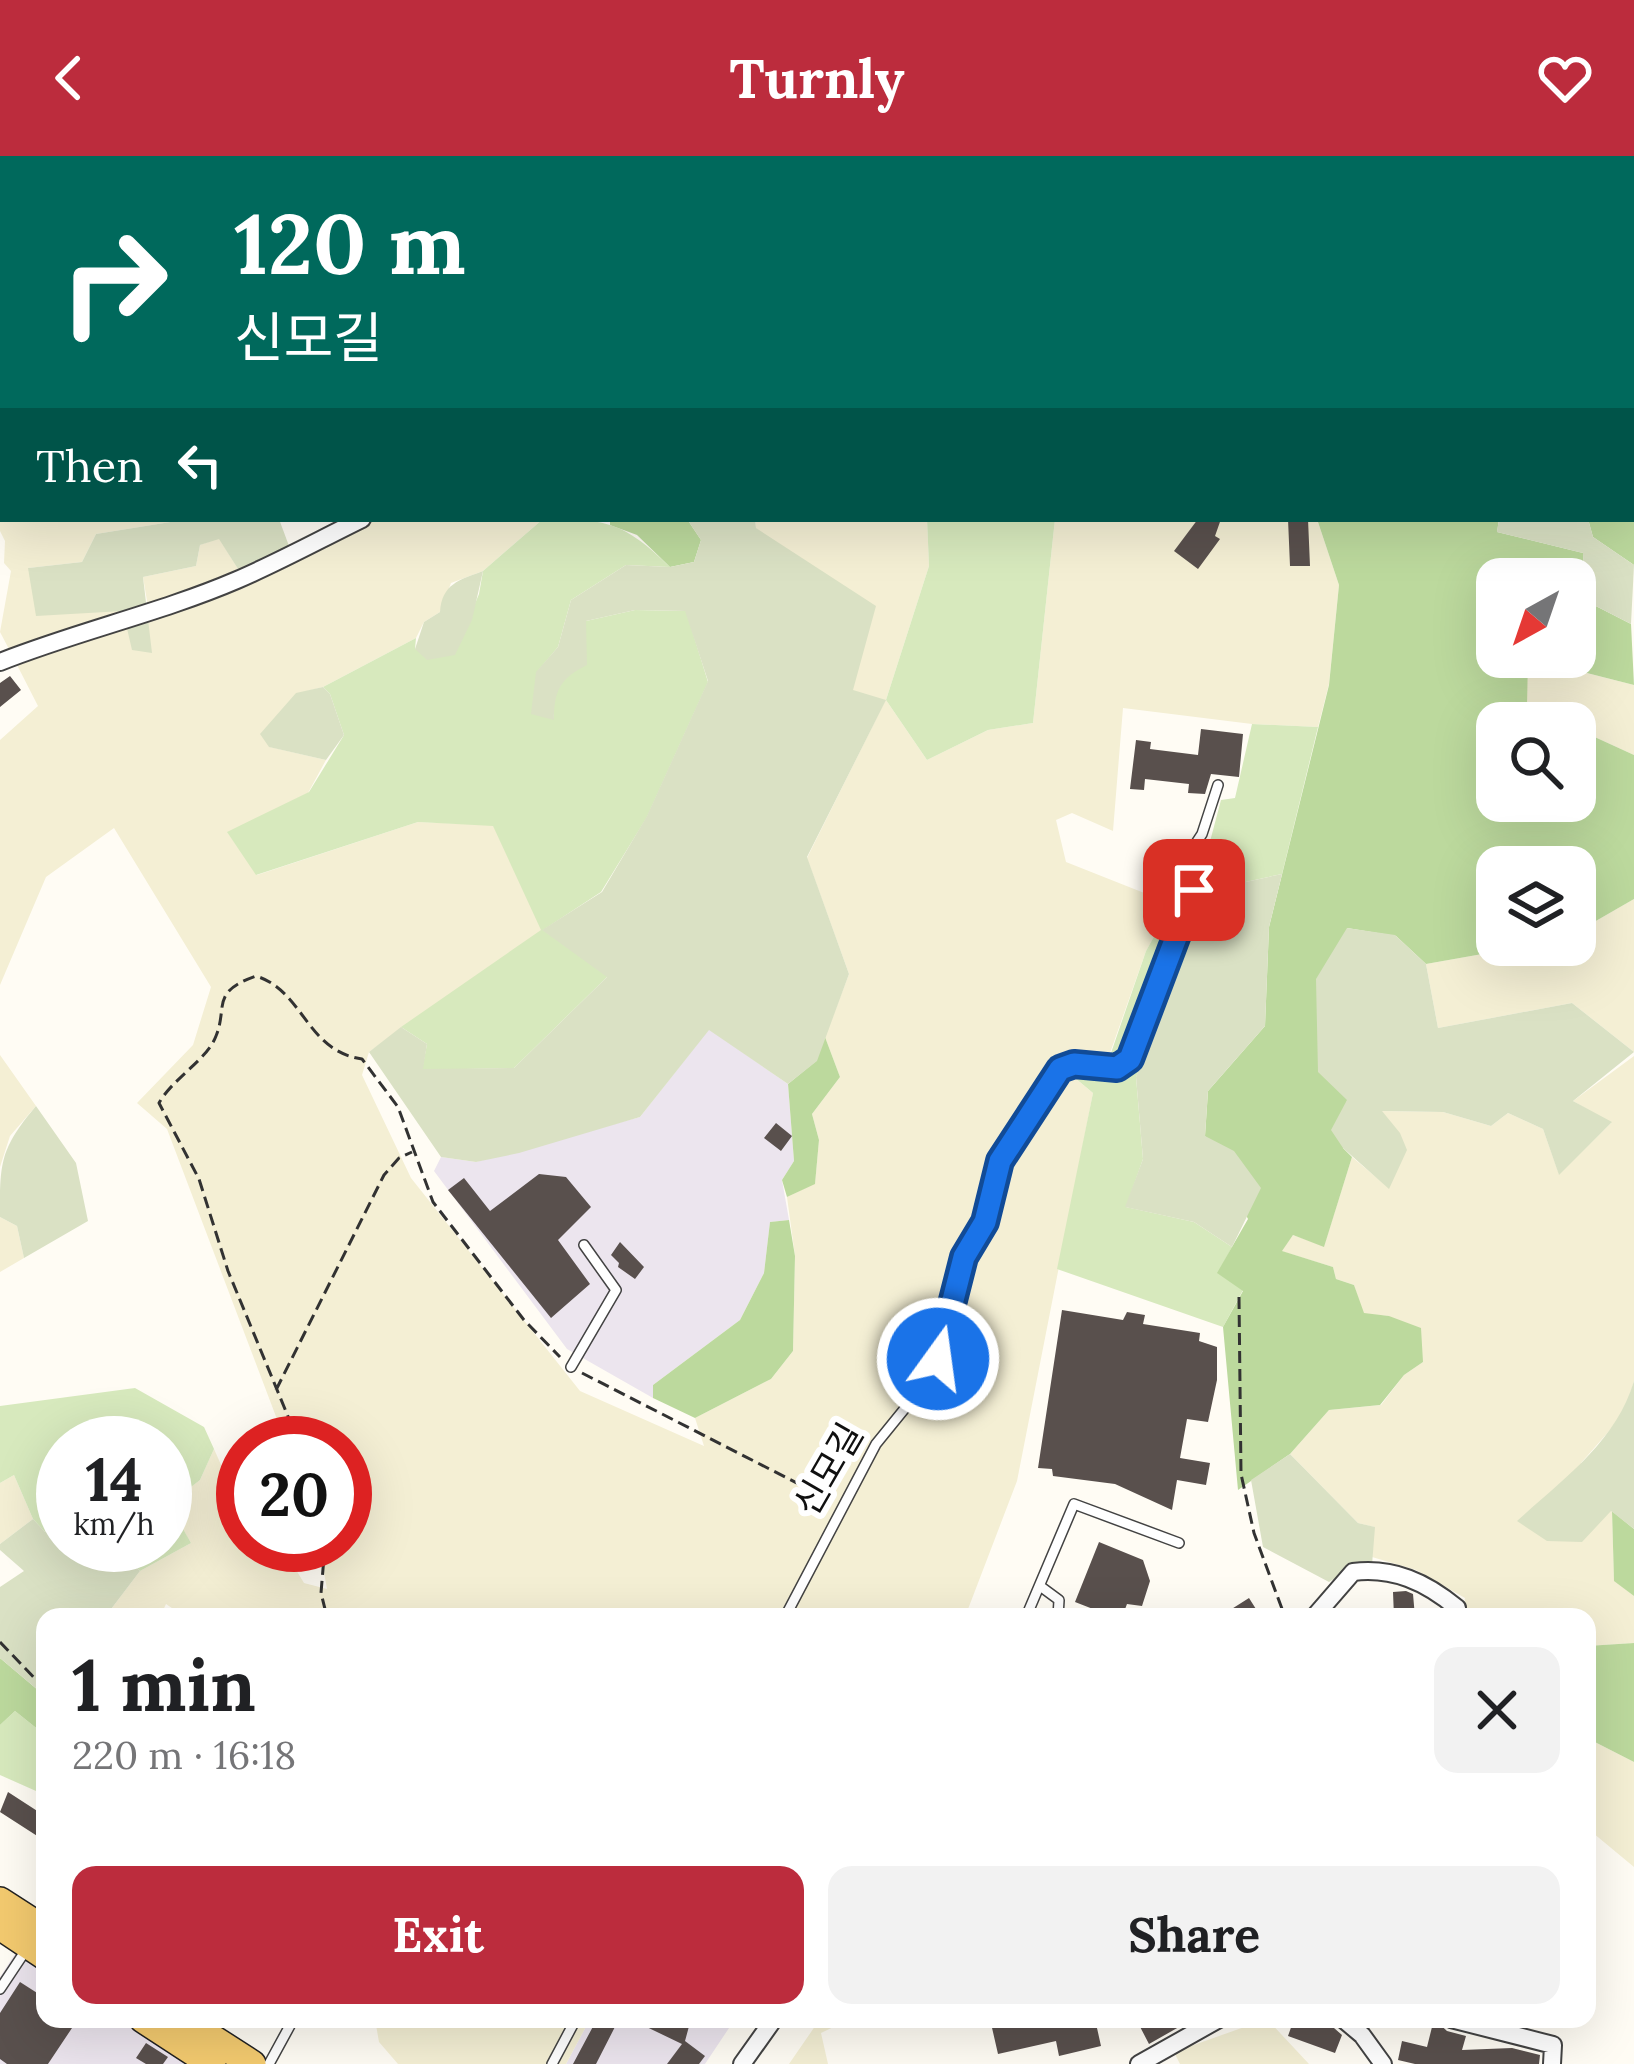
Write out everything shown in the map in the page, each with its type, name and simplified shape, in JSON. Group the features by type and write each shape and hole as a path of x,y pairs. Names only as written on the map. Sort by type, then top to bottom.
{"main road":[{"path":"1,1921 36,1942"},
{"path":"156,2028 212,2064"},
{"path":"196,2028 252,2064"}],"street":[{"path":"0,662 237,580 356,522"},
{"path":"1322,1608 1354,1572 1379,1569 1410,1578 1457,1608"},
{"path":"742,2064 768,2028"},
{"path":"1139,2064 1203,2028"},
{"path":"1354,2028 1383,2064"},
{"path":"1486,2028 1552,2045 1552,2064"}],"lane":[{"name":"신모길","path":"790,1608 877,1444 932,1375 964,1257 985,1222 1000,1161 1060,1069 1074,1064 1117,1068 1130,1059 1194,890 1181,866 1202,834 1218,785"},
{"path":"571,1367 616,1290 584,1246"},
{"path":"1030,1608 1074,1504 1179,1543"},
{"path":"1040,1586 1059,1600 1059,1608"},
{"path":"0,1989 36,1948"},
{"path":"269,2064 289,2028"},
{"path":"552,2064 571,2028"}],"path":[{"path":"287,1416 228,1271 199,1179 159,1103 170,1083 216,1037 219,1005 228,992 256,976 271,981 326,1046 342,1056 362,1059 398,1107 434,1202 524,1320 571,1367 842,1506"},
{"path":"275,1391 384,1175 399,1158 414,1152"},
{"path":"1238,1298 1241,1474 1254,1533 1282,1608"},
{"path":"322,1572 324,1608"},
{"path":"0,1642 36,1680"}],"shaded area":[{"path":"0,522 170,522 96,534 82,562 28,568 124,611 10,651 0,632 11,571 4,563 5,541"},
{"path":"369,522 540,522 483,571 451,583 440,612 424,622 416,638 323,687 296,694 270,747 326,760 308,793 228,833 257,875 418,822 493,825 542,930 369,1052 362,1075 411,1178 580,1391 704,1446 695,1418 771,1379 793,1351 795,1256 787,1197 815,1183 819,1140 812,1114 840,1077 825,1037 849,974 807,858 885,701 853,691 755,522 927,522 929,566 886,700 927,760 988,730 1033,723 1055,522 1318,522 1339,585 1329,684 1318,727 1123,708 1113,831 1072,813 1056,820 1066,862 1172,904 1146,951 1110,1053 1051,1058 1093,1093 1017,1481 968,1608 172,1608 166,1604 164,1608 112,1608 139,1572 192,1572 192,1486 200,1480 214,1449 216,1572 297,1572 304,1583 327,1589 324,1572 372,1572 372,1416 276,1416 167,1129 137,1103 193,1045 211,987 114,828 46,877 0,985 0,740 38,706 16,663 150,620"},
{"path":"219,538 238,569 148,607 143,577 196,566 200,545"},
{"path":"1596,675 1634,685 1634,755 1596,738 1596,702 1527,702 1527,678"},
{"path":"1634,899 1634,1052 1572,1003 1438,1028 1426,964 1476,955 1476,966 1596,966 1596,921"},
{"path":"709,1029 788,1084 794,1161 782,1180 789,1220 770,1222 764,1273 740,1320 653,1385 653,1398 567,1349 434,1171 441,1157 476,1162 640,1117"},
{"path":"0,1055 36,1106 10,1136 0,1167"},
{"path":"1634,1056 1634,1381 1624,1414 1581,1463 1612,1511 1614,1580 1634,1596 1634,1643 1596,1645 1596,1608 1464,1608 1465,1598 1416,1570 1372,1557 1374,1527 1358,1523 1290,1454 1329,1410 1381,1405 1404,1375 1423,1362 1389,1316 1363,1314 1354,1285 1336,1279 1333,1267 1281,1251 1293,1235 1324,1246 1352,1157 1389,1188 1380,1111 1443,1112 1491,1126 1508,1113 1543,1129 1559,1174 1611,1123 1573,1101"},
{"path":"0,1217 17,1226 24,1258 0,1272"},
{"path":"14,1475 33,1519 0,1544 0,1483"},
{"path":"1596,1743 1634,1762 1634,1867 1596,1835"},
{"path":"20,1946 36,1957 36,2028 141,2028 187,2059 184,2064 0,2064 0,1977"},
{"path":"377,2028 585,2028 566,2064 398,2064 379,2042"},
{"path":"585,2028 729,2028 705,2064 566,2064"},
{"path":"814,2028 831,2028 821,2033 828,2064 789,2064"},
{"path":"1242,2028 1275,2028 1309,2064 1180,2064 1174,2052"}],"green space":[{"path":"170,522 280,522 289,546 238,569 219,539 200,545 196,566 143,577 152,653 132,650 123,611 36,616 28,568 82,562 96,534"},
{"path":"540,522 613,526 670,567 626,565 571,600 558,647 536,673 554,719 554,694 568,674 586,621 635,610 686,611 708,682 647,817 601,892 543,930 608,976 514,1068 422,1070 427,1044 401,1027 541,930 493,826 418,822 256,875 227,832 309,792 344,735 330,694 323,687 416,638 415,649 454,655 479,594 483,571"},
{"path":"689,522 701,540 694,562 670,567 637,535 610,525"},
{"path":"689,522 755,522 756,528 876,606 853,690 886,700 807,857 849,974 817,1061 788,1084 709,1030 640,1117 476,1162 441,1157 369,1052 401,1027 427,1044 423,1069 514,1068 607,977 542,930 602,892 647,816 708,681 685,611 635,610 586,621 587,665 560,686 554,720 531,714 536,672 558,647 571,600 626,565 670,567 694,562 701,540"},
{"path":"927,522 1055,522 1033,723 988,730 927,760 886,700 929,566"},
{"path":"1318,522 1499,522 1497,532 1583,553 1583,558 1476,558 1476,678 1528,678 1527,702 1476,702 1476,822 1596,822 1596,738 1634,755 1634,899 1596,921 1596,846 1476,846 1476,955 1426,964 1396,936 1347,928 1343,1148 1352,1157 1324,1247 1293,1235 1282,1251 1333,1267 1336,1279 1354,1285 1364,1313 1421,1328 1423,1362 1404,1375 1380,1405 1329,1410 1290,1454 1238,1490 1223,1327 1243,1291 1217,1273 1248,1219 1205,1136 1208,1091 1265,1026 1269,927 1329,685 1339,585"},
{"path":"1499,522 1589,522 1593,537 1634,565 1631,624 1596,606 1596,558 1583,558 1583,553 1497,532"},
{"path":"1589,522 1634,522 1634,565 1593,537"},
{"path":"483,571 472,620 455,655 427,660 415,649 424,622 440,612 453,584"},
{"path":"1596,606 1631,624 1634,685 1596,675"},
{"path":"323,687 330,694 344,735 326,760 269,747 260,734 296,693"},
{"path":"1252,724 1318,727 1282,874 1227,886 1136,1077 1143,1159 1126,1207 1194,1222 1232,1247 1218,1273 1243,1290 1223,1327 1057,1269 1093,1093 1050,1057 1111,1053 1146,951 1172,904 1199,883 1221,800 1235,798"},
{"path":"1282,874 1269,927 1265,1026 1208,1091 1205,1136 1234,1151 1261,1188 1232,1247 1194,1222 1125,1207 1143,1159 1136,1077 1203,912 1227,886"},
{"path":"1347,928 1395,935 1426,964 1438,1028 1572,1003 1634,1052 1573,1101 1612,1122 1559,1175 1543,1129 1508,1113 1491,1126 1443,1112 1382,1111 1407,1150 1389,1189 1343,1148 1331,1130 1347,1100 1318,1072 1316,979"},
{"path":"825,1037 840,1077 812,1114 819,1140 815,1184 787,1197 782,1180 794,1161 788,1084 816,1061"},
{"path":"36,1106 76,1163 88,1221 24,1258 17,1226 0,1217 1,1182 9,1146"},
{"path":"789,1220 795,1256 793,1351 771,1379 695,1418 653,1398 653,1385 740,1320 764,1273 770,1222"},
{"path":"1634,1381 1634,1529 1611,1511 1582,1542 1547,1541 1517,1521 1601,1441"},
{"path":"135,1388 185,1416 36,1416 36,1522 14,1475 0,1483 0,1406"},
{"path":"192,1420 204,1427 214,1449 200,1480 192,1486"},
{"path":"1290,1454 1358,1523 1375,1527 1372,1565 1357,1564 1329,1582 1263,1547 1251,1480"},
{"path":"1612,1511 1634,1529 1634,1596 1614,1581"},
{"path":"33,1519 36,1572 139,1572 112,1608 36,1608 36,1688 0,1658 0,1587 24,1571 0,1550 0,1544"},
{"path":"1634,1643 1634,1762 1596,1743 1596,1645"},
{"path":"0,1658 36,1688 36,1728 15,1711 0,1725"},
{"path":"15,1711 36,1728 36,1791 0,1775 0,1725"}],"building":[{"path":"1196,522 1220,522 1215,536 1220,539 1198,569 1174,551"},
{"path":"1288,522 1308,522 1310,566 1290,566"},
{"path":"10,676 21,690 0,707 0,683"},
{"path":"1201,729 1243,734 1239,777 1211,774 1205,794 1188,793 1189,784 1145,779 1144,790 1130,789 1136,740 1151,742 1150,749 1198,755"},
{"path":"776,1123 792,1136 781,1151 764,1138"},
{"path":"539,1174 566,1177 591,1207 558,1240 590,1284 551,1318 448,1190 464,1178 490,1211"},
{"path":"620,1242 644,1267 635,1279 611,1255"},
{"path":"1062,1310 1123,1320 1127,1312 1145,1315 1143,1324 1200,1333 1199,1341 1217,1347 1217,1380 1208,1422 1187,1419 1180,1458 1210,1463 1206,1485 1177,1480 1172,1510 1115,1484 1053,1476 1052,1469 1038,1468"},
{"path":"1099,1542 1143,1560 1150,1581 1142,1606 1090,1608 1075,1602"},
{"path":"1393,1592 1413,1594 1414,1608 1394,1608"},
{"path":"1249,1598 1255,1608 1233,1608"},
{"path":"8,1792 36,1810 36,1835 0,1812"},
{"path":"20,1982 36,1992 36,2028 72,2028 48,2064 7,2064 0,2059 0,2013"},
{"path":"592,2028 614,2028 596,2064 573,2064"},
{"path":"649,2028 689,2028 685,2041 705,2056 699,2064 667,2064 682,2044"},
{"path":"992,2028 1097,2028 1101,2046 1059,2056 1056,2041 998,2054"},
{"path":"1141,2028 1177,2028 1149,2044"},
{"path":"1291,2028 1334,2028 1342,2035 1335,2053 1288,2036"},
{"path":"1432,2028 1444,2028 1466,2036 1462,2050 1512,2048 1540,2055 1539,2064 1398,2060 1402,2041 1427,2047"},
{"path":"146,2043 168,2057 163,2064 146,2064 136,2058"}],"route":[{"path":"938,1359 964,1257 985,1222 1000,1161 1060,1069 1074,1064 1117,1068 1130,1059 1194,890"}]}
